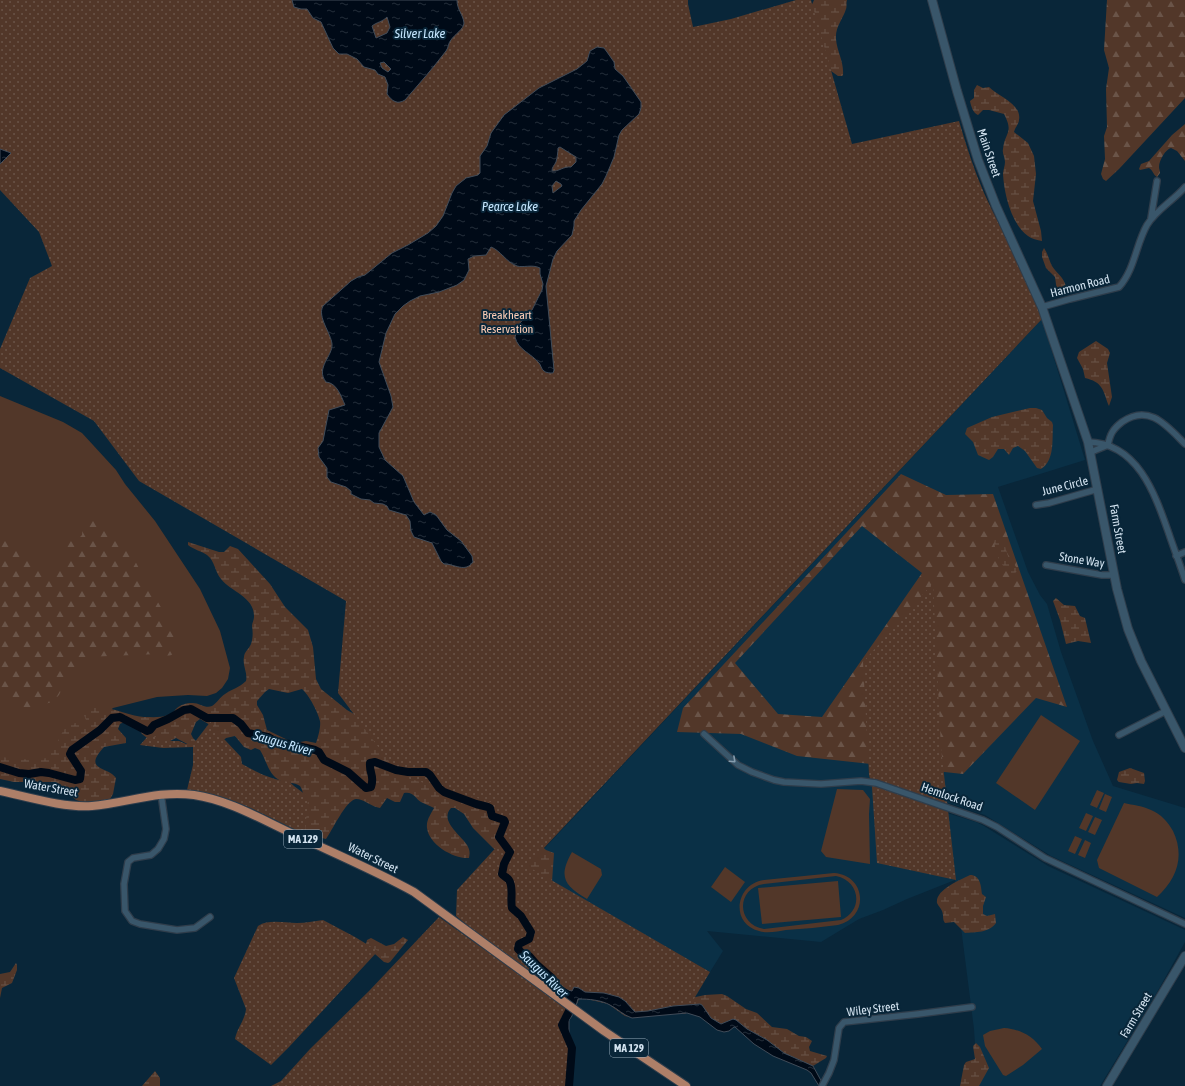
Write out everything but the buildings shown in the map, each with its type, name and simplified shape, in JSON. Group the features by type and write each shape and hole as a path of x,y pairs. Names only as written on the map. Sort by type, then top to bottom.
{"main road":[{"name":"Main Street","path":"932,0 978,160 996,206 1042,307"},
{"name":"Farm Street","path":"1042,307 1091,452 1120,603 1131,637 1185,748"},
{"name":"Water Street","path":"0,791 69,805 92,806 168,793 194,795 220,802 256,816 388,878 414,892 636,1054 686,1086"},
{"name":"Farm Street","path":"1107,1086 1184,960"}],"street":[{"path":"1151,218 1157,181"},
{"path":"1151,218 1175,198 1185,187"},
{"name":"Harmon Road","path":"1042,307 1119,287 1130,269 1144,230 1151,218"},
{"path":"1108,445 1113,429 1128,419 1141,415 1158,419 1185,444"},
{"path":"1088,442 1108,445 1120,450 1137,466 1157,502 1185,580"},
{"path":"1091,452 1108,445"},
{"name":"June Circle","path":"1036,505 1049,503 1098,489"},
{"path":"1176,556 1185,552"},
{"name":"Stone Way","path":"1046,565 1102,576 1114,574"},
{"path":"1119,736 1166,711"},
{"name":"Hemlock Road","path":"704,734 738,765 774,780 798,783 834,784 861,781 876,783 978,817 997,827 1045,858 1185,924"},
{"path":"161,794 166,829 164,839 158,849 151,855 133,858 128,862 124,884 125,911 132,921 140,924 177,930 195,928 210,917"},
{"name":"Wiley Street","path":"823,1085 836,1054 839,1028 844,1022 972,1007"}],"shaded area":[{"path":"1042,319 1085,460 998,487 1028,572 1040,595 1047,604 1061,652 1093,741 1113,786 1185,808 1185,918 1051,856 985,815 946,802 941,748 863,662 869,775 872,787 955,880 859,919 821,942 707,931 723,951 710,972 527,867"},
{"path":"947,813 976,822 1048,866 1185,930 1185,942 1156,994 1100,1086 978,1086 974,1029"}],"green space":[{"name":"Breakheart Reservation","path":"0,0 688,0 693,27 731,19 796,0 811,0 852,144 959,121 980,184 1022,271 1042,319 527,866 710,972 685,1014 667,1014 632,1018 625,1016 608,1004 587,999 579,999 576,1006 480,936 456,916 457,890 502,841 510,851 512,849 511,840 501,836 508,820 492,810 490,807 494,803 400,776 338,693 346,601 139,481 94,421 0,368 0,349 30,278 52,266 39,232 0,190"},
{"path":"814,0 847,0 845,13 836,35 843,70 842,76 838,76 831,71 809,11"},
{"path":"1107,0 1185,0 1185,98 1106,181 1103,179 1101,174 1105,159 1104,136 1107,127 1106,89 1109,68 1104,50"},
{"path":"977,85 983,88 989,87 1017,109 1019,121 1014,132 1028,143 1034,156 1036,174 1033,201 1041,231 1042,241 1033,239 1022,231 1013,216 1007,199 1003,174 1005,162 1003,151 1004,143 1009,129 1007,120 1004,114 989,110 983,110 978,115 975,113 970,101 974,98 974,90"},
{"path":"1185,124 1185,161 1177,151 1171,148 1167,150 1161,158 1159,164 1160,173 1157,177 1149,168 1139,169 1141,164 1149,161 1172,135"},
{"path":"1044,248 1052,266 1065,284 1066,287 1061,293 1057,291 1055,277 1046,268 1042,257"},
{"path":"1096,341 1108,349 1110,353 1107,363 1112,397 1109,406 1101,387 1095,382 1085,378 1083,369 1077,358 1079,352"},
{"path":"0,396 63,422 82,433 116,470 125,484 155,521 200,589 220,631 230,668 228,679 222,688 216,693 207,696 188,695 157,697 113,708 56,763 0,765"},
{"path":"1030,408 1042,410 1053,425 1051,455 1049,460 1041,469 1037,468 1025,451 1018,446 1013,448 1009,455 1004,449 998,449 989,460 978,455 973,442 965,434 967,428 992,417"},
{"path":"901,474 946,495 993,494 1067,707 1036,698 963,774 797,756 741,734 677,732 683,708","holes":["862,526 922,573 822,717 778,714 735,663"]},
{"path":"86,518 92,518 117,539 132,556 172,630 176,649 173,654 168,656 158,654 85,657 77,664 68,676 59,695 52,702 27,709 13,705 0,698 0,531 40,568 51,568 68,555 63,542 66,540 75,542 82,535 83,523"},
{"path":"998,536 1003,540 1009,558 1017,569 1014,574 1006,569 999,559 994,542 995,537"},
{"path":"188,542 219,552 224,552 230,546 238,549 270,584 285,607 308,630 313,647 316,679 321,689 347,710 478,786 546,850 554,853 552,882 494,849 473,828 464,814 455,808 451,808 448,813 449,823 468,847 470,852 469,858 456,856 443,850 432,840 427,828 428,820 434,808 421,802 410,793 404,793 400,802 395,802 387,798 380,808 356,799 352,801 344,810 326,839 314,836 305,831 304,801 300,786 281,781 273,775 260,750 255,748 251,750 244,747 235,736 226,738 221,743 210,725 200,719 196,722 191,734 199,744 193,747 176,738 170,741 151,741 140,731 124,722 120,724 118,729 126,738 126,743 104,747 95,760 99,767 116,778 113,794 110,799 104,801 82,802 76,800 55,782 14,782 0,779 0,757 33,760 47,758 65,728 72,724 86,720 83,713 89,709 96,707 113,709 144,717 162,717 171,714 178,707 188,703 194,703 207,707 212,706 223,695 246,681 244,660 245,654 252,640 253,633 252,625 254,617 251,604 242,595 225,584 217,573 210,557 188,545","holes":["269,689 288,693 302,689 313,704 320,723 316,743 306,741 294,743 267,730 263,715 257,705 257,701"]},
{"path":"933,583 941,748 956,880 877,863 872,787 869,775 863,662"},
{"path":"1056,598 1064,605 1075,606 1080,616 1085,618 1091,643 1078,641 1066,644 1060,620 1053,601"},
{"path":"1041,715 1080,741 1035,810 996,783"},
{"path":"211,721 218,737 225,740 241,757 242,764 265,776 290,782 308,798 305,834 233,801 203,792 187,790 193,765 193,747 163,748 140,745 148,736 167,741 179,741 186,744 194,743"},
{"path":"1130,768 1144,773 1144,784 1131,784 1119,782 1117,780 1119,772"},
{"path":"837,789 863,790 870,799 870,864 826,857 821,851"},
{"path":"1097,790 1104,793 1097,808 1090,805"},
{"path":"1105,794 1112,797 1106,812 1099,809"},
{"path":"1124,803 1145,808 1158,814 1169,824 1177,840 1177,867 1170,883 1157,897 1099,868 1097,860"},
{"path":"1086,813 1093,816 1086,831 1079,828"},
{"path":"1095,817 1102,820 1095,835 1088,832"},
{"path":"1075,836 1082,839 1075,854 1068,851"},
{"path":"1085,840 1091,843 1085,858 1078,855"},
{"path":"572,852 601,869 602,875 587,899 568,885 566,880 565,868"},
{"path":"725,867 745,882 731,902 711,887"},
{"path":"834,873 845,875 853,881 858,888 860,897 859,906 855,914 848,921 838,925 762,932 750,927 743,921 740,913 740,904 742,896 747,889 754,883 764,880","holes":["836,876 844,879 854,889 856,903 853,910 841,920 764,929 755,926 744,914 744,899 748,892 755,887 764,884"]},
{"path":"970,875 973,875 978,879 982,894 986,897 983,906 983,914 987,916 995,914 996,923 990,929 965,933 954,922 945,923 942,911 937,903 937,898 949,886"},
{"path":"838,881 841,917 762,924 758,888"},
{"path":"439,917 569,1010 562,1025 572,1048 569,1086 271,1086 281,1081 310,1049 369,991"},
{"path":"323,920 378,951 271,1065 235,1039 246,1009 234,978 258,926 272,922 300,923"},
{"path":"403,937 408,940 388,963 384,962 367,947 366,944 367,940 371,938 386,946 394,944"},
{"path":"16,963 17,970 12,983 2,988 0,998 0,974 10,972"},
{"path":"722,994 746,1009 757,1013 772,1027 787,1029 799,1036 806,1037 812,1041 809,1047 810,1051 827,1056 826,1058 813,1066 784,1053 736,1020 731,1020 721,1024 711,1018 700,1004 687,1004 691,998"},
{"path":"1004,1028 1026,1034 1035,1040 1042,1049 1023,1065 1006,1076 1003,1075 985,1046 983,1035 990,1031"},
{"path":"976,1043 980,1047 989,1068 979,1086 960,1086 964,1065 966,1062 975,1059 973,1046"},
{"path":"155,1071 160,1078 160,1086 142,1086"}],"water":[{"name":"Silver Lake","path":"292,0 457,0 464,25 452,38 446,51 426,76 405,100 397,102 391,99 387,94 388,85 385,77 378,74 375,70 364,67 357,59 347,54 339,54 333,48 321,22 313,18 307,9 294,7","holes":["387,17 390,27 387,33 376,38 372,26","384,62 391,69 388,72 382,68 380,63"]},
{"name":"Pearce Lake","path":"597,47 604,48 614,62 615,69 623,76 641,102 641,108 639,114 622,130 619,135 614,157 602,184 581,210 574,221 572,235 557,251 553,259 546,286 554,370 553,373 545,372 540,364 519,345 515,337 519,324 532,310 542,290 543,284 540,268 534,266 517,266 491,247 486,255 474,256 468,259 469,270 464,280 457,285 439,292 420,296 403,306 395,314 386,333 379,362 391,396 393,407 379,433 379,447 385,460 403,476 414,502 424,515 430,512 436,515 447,530 461,541 472,556 473,562 467,567 444,564 432,543 414,537 411,531 410,521 406,515 389,510 387,506 383,504 361,499 351,494 351,491 346,487 331,482 327,477 327,468 319,457 318,448 323,441 329,410 345,405 336,387 326,382 323,377 323,367 332,349 332,344 323,320 323,306 351,281 365,275 392,253 428,233 436,226 443,216 456,186 466,178 478,175 480,173 480,156 487,146 491,133 504,115 539,88 577,69 587,61 590,51","holes":["560,147 576,157 576,162 571,167 552,171 556,162 558,148","556,181 562,186 553,193 552,186"]},
{"path":"0,149 11,153 0,164"},
{"path":"543,969 552,974 565,989 572,991 574,987 585,992 604,993 619,997 635,1012 673,1006 700,1004 711,1018 721,1024 733,1019 736,1020 784,1053 813,1066 824,1086 819,1086 811,1073 807,1070 773,1056 754,1044 735,1027 724,1032 717,1030 700,1017 687,1013 632,1018 606,1003 595,1000 578,999 576,1006 571,1001 568,993 552,984 547,972"},
{"path":"567,1008 572,1012 572,1016 569,1020 569,1036 564,1034 563,1027"}],"waterway":[{"name":"Saugus River","path":"0,767 19,773 29,774 41,772 75,780 80,779 81,771 70,754 72,750 100,730 112,718 120,717 147,731 154,725 184,710 191,709 207,718 233,718 241,724 248,733 268,737 278,743 290,744 315,750 319,752 324,760 348,772 366,788 371,787 372,783 370,763 375,762 396,770 408,772 426,772 444,792 488,807 490,808 492,816 504,820 505,822 499,837 510,852 504,864 502,874 510,883 512,890 512,908 521,916 531,932 529,939 519,944 518,949 522,953 529,956 552,978 556,987 570,996 570,1009 562,1025 572,1048 569,1086"},
{"name":"Saugus River","path":"568,1035 574,1052 571,1086"}]}
